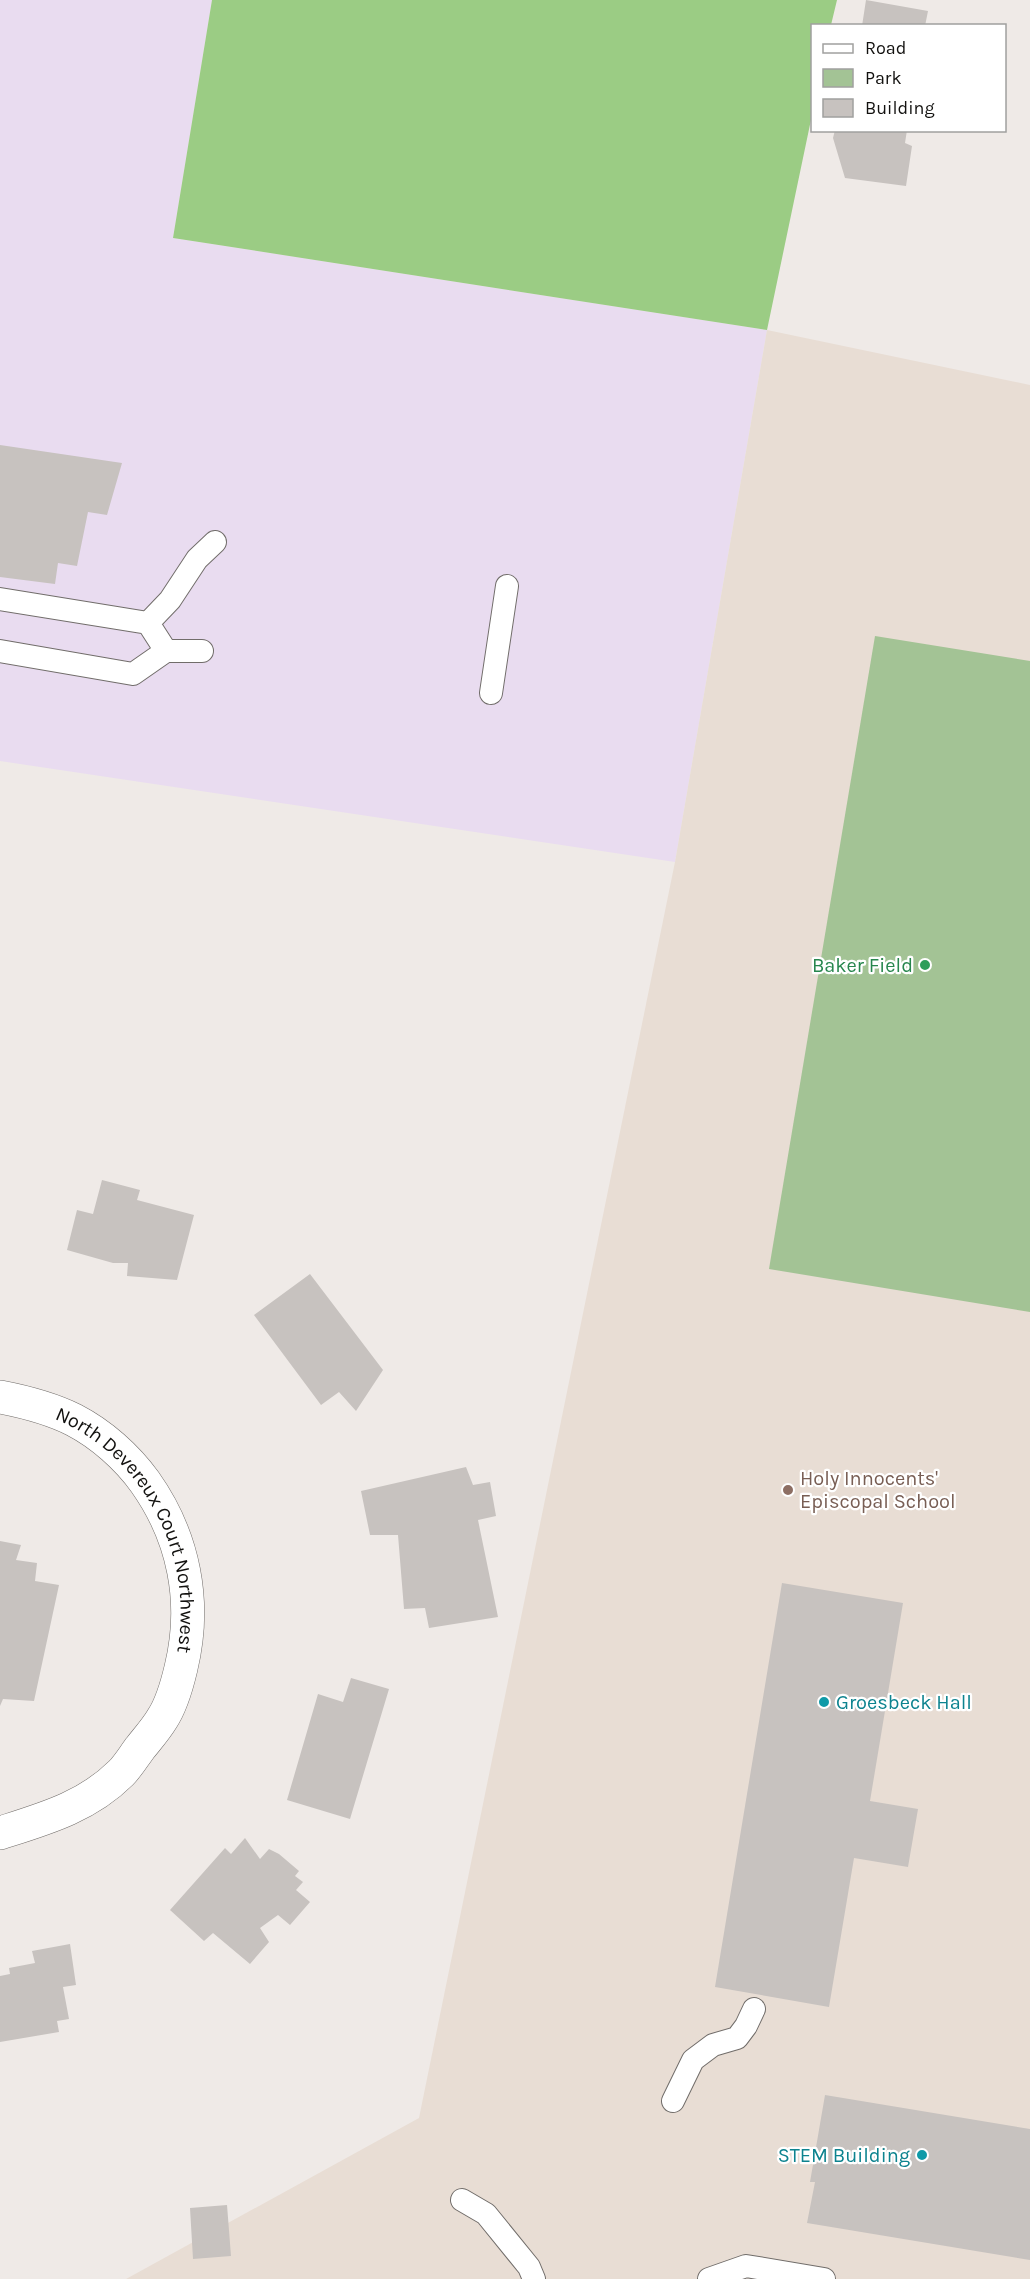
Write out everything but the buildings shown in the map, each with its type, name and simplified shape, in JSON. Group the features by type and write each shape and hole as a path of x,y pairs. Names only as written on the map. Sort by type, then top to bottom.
{"street":[{"name":"North Devereux Court Northwest","path":"0,1397 32,1403 74,1420 106,1441 134,1468 157,1499 174,1533 185,1570 189,1608 187,1646 178,1683 163,1718 121,1773 91,1797 58,1815 0,1833"}],"lane":[{"path":"148,623 170,600 197,559 215,542"},
{"path":"491,693 507,586"},
{"path":"0,599 148,623 166,651"},
{"path":"0,651 133,674 166,651 202,651"},
{"path":"673,2101 693,2060 713,2045 737,2038 754,2009"},
{"path":"462,2200 486,2214 529,2267 534,2279"},
{"path":"709,2279 746,2266 824,2279"}],"shaded area":[{"path":"0,0 212,0 173,238 767,330 675,862 0,761"},
{"name":"Holy Innocents' Episcopal School","path":"767,330 1030,385 1030,2279 126,2279 419,2118 675,862"}],"green space":[{"path":"212,0 837,0 831,24 811,24 811,120 767,330 173,238"},
{"name":"Baker Field","path":"875,636 1030,661 1030,1312 769,1269"}],"place":[{"name":"Baker Field","path":"925,965"},
{"name":"Holy Innocents' Episcopal School","path":"788,1490"},
{"name":"Groesbeck Hall","path":"824,1702"},
{"name":"STEM Building","path":"922,2155"}]}
